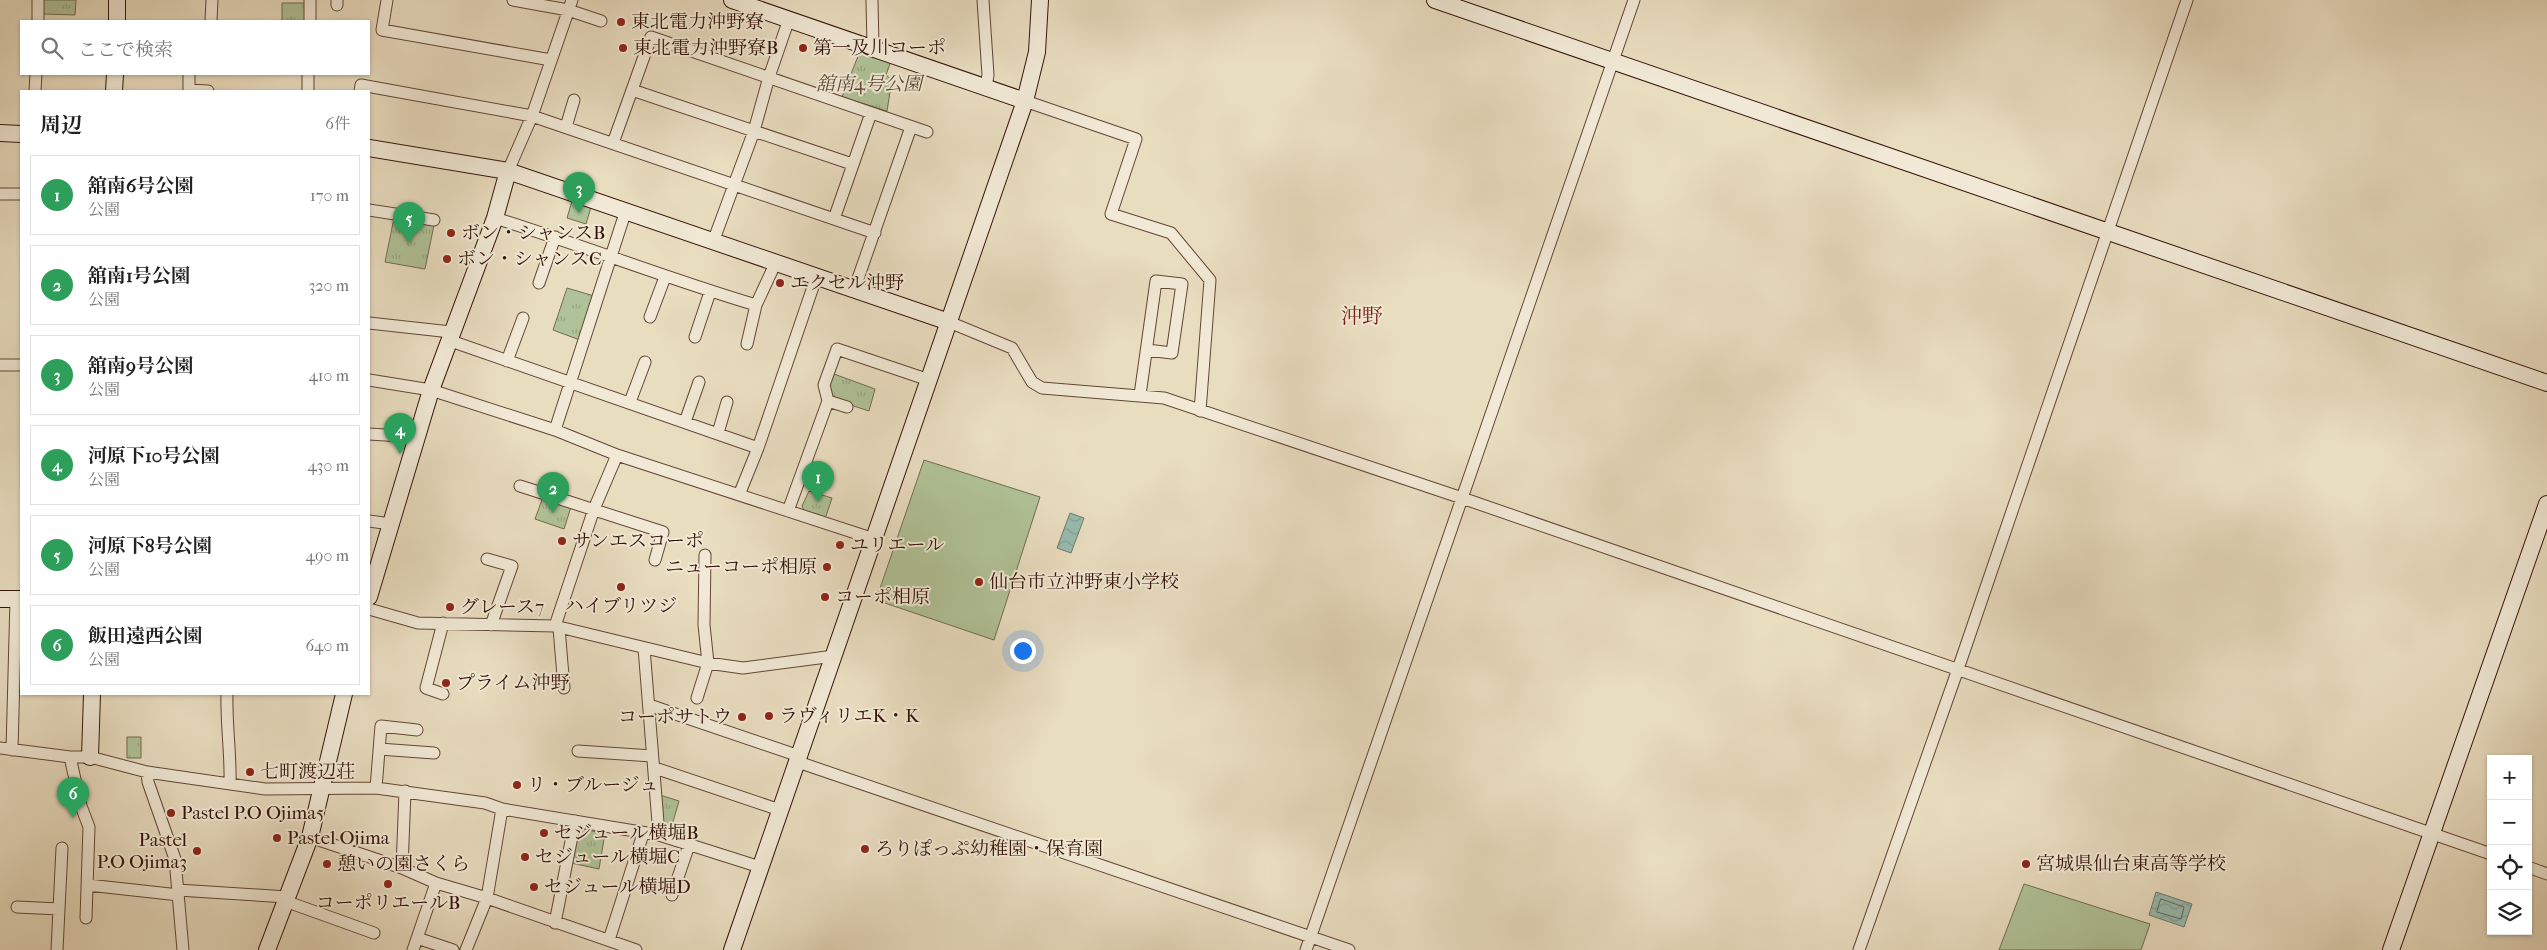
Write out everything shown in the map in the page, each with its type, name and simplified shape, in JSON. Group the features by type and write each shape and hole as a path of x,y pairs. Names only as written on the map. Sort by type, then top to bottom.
{"street":[{"path":"38,0 38,20"},
{"path":"117,0 117,20"},
{"path":"211,20 212,0"},
{"path":"310,0 310,20"},
{"path":"387,0 382,30 551,60"},
{"path":"513,0 570,5 601,21"},
{"path":"732,0 874,47 1136,139 1111,214 1171,233 1210,280 1200,411"},
{"path":"872,0 874,47"},
{"path":"983,0 988,74 986,87"},
{"path":"732,950 1025,101 1037,52 1040,0"},
{"path":"1435,0 1614,60 2547,383"},
{"path":"1306,950 1634,0"},
{"path":"1859,950 1958,669 2187,0"},
{"path":"370,594 431,390 494,218 508,171 532,116 570,5"},
{"path":"713,242 754,132 769,77 790,19"},
{"path":"613,143 651,37 927,132"},
{"path":"35,90 36,75"},
{"path":"114,90 115,75"},
{"path":"189,90 190,75"},
{"path":"308,75 308,90"},
{"path":"360,90 361,85 532,116 875,233"},
{"path":"632,90 852,164"},
{"path":"566,127 574,100"},
{"path":"834,219 871,112"},
{"path":"854,290 911,127"},
{"path":"0,133 20,134"},
{"path":"370,148 508,171 626,210 713,242 776,262 816,278 950,322 1012,348 1032,382 1042,388 1164,398 1462,498 2487,853"},
{"path":"0,194 20,194"},
{"path":"370,210 434,220"},
{"path":"554,430 626,210"},
{"path":"494,218 756,306"},
{"path":"540,283 555,237"},
{"path":"747,344 756,306 776,262"},
{"path":"650,317 665,277"},
{"path":"739,495 758,448 816,278"},
{"path":"1140,395 1146,350 1156,280 1182,284 1172,353 1146,350"},
{"path":"695,337 710,292"},
{"path":"507,361 523,318"},
{"path":"370,323 450,336 507,361 630,402 758,448"},
{"path":"788,512 828,401 824,384 837,348 929,380"},
{"path":"630,402 645,362"},
{"path":"0,365 20,366"},
{"path":"370,380 431,390 554,430 617,454 788,512 874,539"},
{"path":"686,422 700,382"},
{"path":"828,401 846,407"},
{"path":"718,433 728,402"},
{"path":"370,434 418,438"},
{"path":"564,688 557,627 594,509 617,454"},
{"path":"520,486 663,532 655,560"},
{"path":"2391,950 2547,504"},
{"path":"370,521 391,524"},
{"path":"698,698 708,663 704,624 705,555"},
{"path":"487,559 512,566 491,624"},
{"path":"12,750 13,599"},
{"path":"370,609 418,623 557,627 708,663 743,668 834,656"},
{"path":"443,623 426,688 443,694"},
{"path":"644,648 659,834"},
{"path":"90,757 92,695"},
{"path":"227,695 228,736 231,753 230,784"},
{"path":"267,950 310,836 320,787 344,695"},
{"path":"649,705 1349,950"},
{"path":"376,788 381,726 417,730"},
{"path":"0,748 70,757 90,757 147,772 264,789 376,788 486,802 502,809 643,834 659,834 760,867"},
{"path":"380,749 434,753"},
{"path":"578,751 653,762 780,810"},
{"path":"70,757 81,806 89,827 86,918"},
{"path":"147,772 148,782 175,859 183,950"},
{"path":"402,868 405,791"},
{"path":"466,950 487,898 502,809"},
{"path":"555,923 575,821"},
{"path":"609,940 643,834"},
{"path":"310,836 402,868 436,883 487,898 636,950"},
{"path":"672,895 689,845"},
{"path":"57,950 62,848"},
{"path":"2532,868 2547,874"},
{"path":"413,950 436,883"},
{"path":"88,885 286,899 374,932"},
{"path":"17,907 59,909"},
{"path":"417,938 453,950"}],"green space":[{"path":"43,0 76,0 75,15 42,14"},
{"path":"282,3 306,3 306,20 282,20"},
{"name":"舘南4号公園","path":"860,51 891,61 886,75 892,80 887,111 842,97"},
{"path":"572,201 591,207 586,224 567,218"},
{"path":"394,218 434,225 425,269 385,262"},
{"path":"567,288 594,296 580,340 553,330"},
{"path":"834,374 875,389 869,411 832,399 828,386"},
{"path":"924,460 1040,497 994,640 876,600"},
{"path":"809,491 832,498 825,519 805,513 802,506"},
{"path":"543,497 571,507 564,529 535,519"},
{"path":"127,737 141,737 141,758 127,758"},
{"path":"660,795 679,801 670,832 664,831"},
{"path":"580,829 605,833 599,869 571,863 575,836"},
{"path":"2024,884 2150,924 2141,950 1999,950"}],"water":[{"path":"1070,513 1084,518 1071,553 1057,548"},
{"path":"2156,892 2192,904 2184,927 2149,915"}],"place":[{"name":"東北電力沖野寮","path":"621,22"},
{"name":"東北電力沖野寮B","path":"623,48"},
{"name":"第一及川コーポ","path":"803,48"},
{"name":"舘南9号公園","path":"579,213"},
{"name":"ボン・シャンスB","path":"451,233"},
{"name":"河原下8号公園","path":"409,243"},
{"name":"ボン・シャンスC","path":"447,259"},
{"name":"エクセル沖野","path":"780,283"},
{"name":"河原下10号公園","path":"400,454"},
{"name":"舘南6号公園","path":"818,502"},
{"name":"舘南1号公園","path":"553,513"},
{"name":"サンエスコーポ","path":"562,541"},
{"name":"ユリエール","path":"840,545"},
{"name":"ニューコーポ相原","path":"827,567"},
{"name":"仙台市立沖野東小学校","path":"979,582"},
{"name":"ハイブリツジ","path":"621,587"},
{"name":"コーポ相原","path":"825,597"},
{"name":"グレース7","path":"450,607"},
{"name":"プライム沖野","path":"446,683"},
{"name":"ラヴィリエK・K","path":"769,716"},
{"name":"コーポサトウ","path":"742,717"},
{"name":"七町渡辺荘","path":"250,772"},
{"name":"リ・ブルージュ","path":"517,785"},
{"name":"Pastel P.O Ojima5","path":"171,813"},
{"name":"飯田遠西公園","path":"73,818"},
{"name":"セジュール横堀B","path":"544,833"},
{"name":"Pastel Ojima","path":"277,838"},
{"name":"ろりぽっぷ幼稚園・保育園","path":"865,849"},
{"name":"Pastel P.O Ojima3","path":"197,851"},
{"name":"セジュール横堀C","path":"525,857"},
{"name":"憩いの園さくら","path":"327,864"},
{"name":"宮城県仙台東高等学校","path":"2026,864"},
{"name":"コーポリエールB","path":"388,884"},
{"name":"セジュール横堀D","path":"534,887"}],"district":[{"name":"沖野","path":"1362,316"}]}
